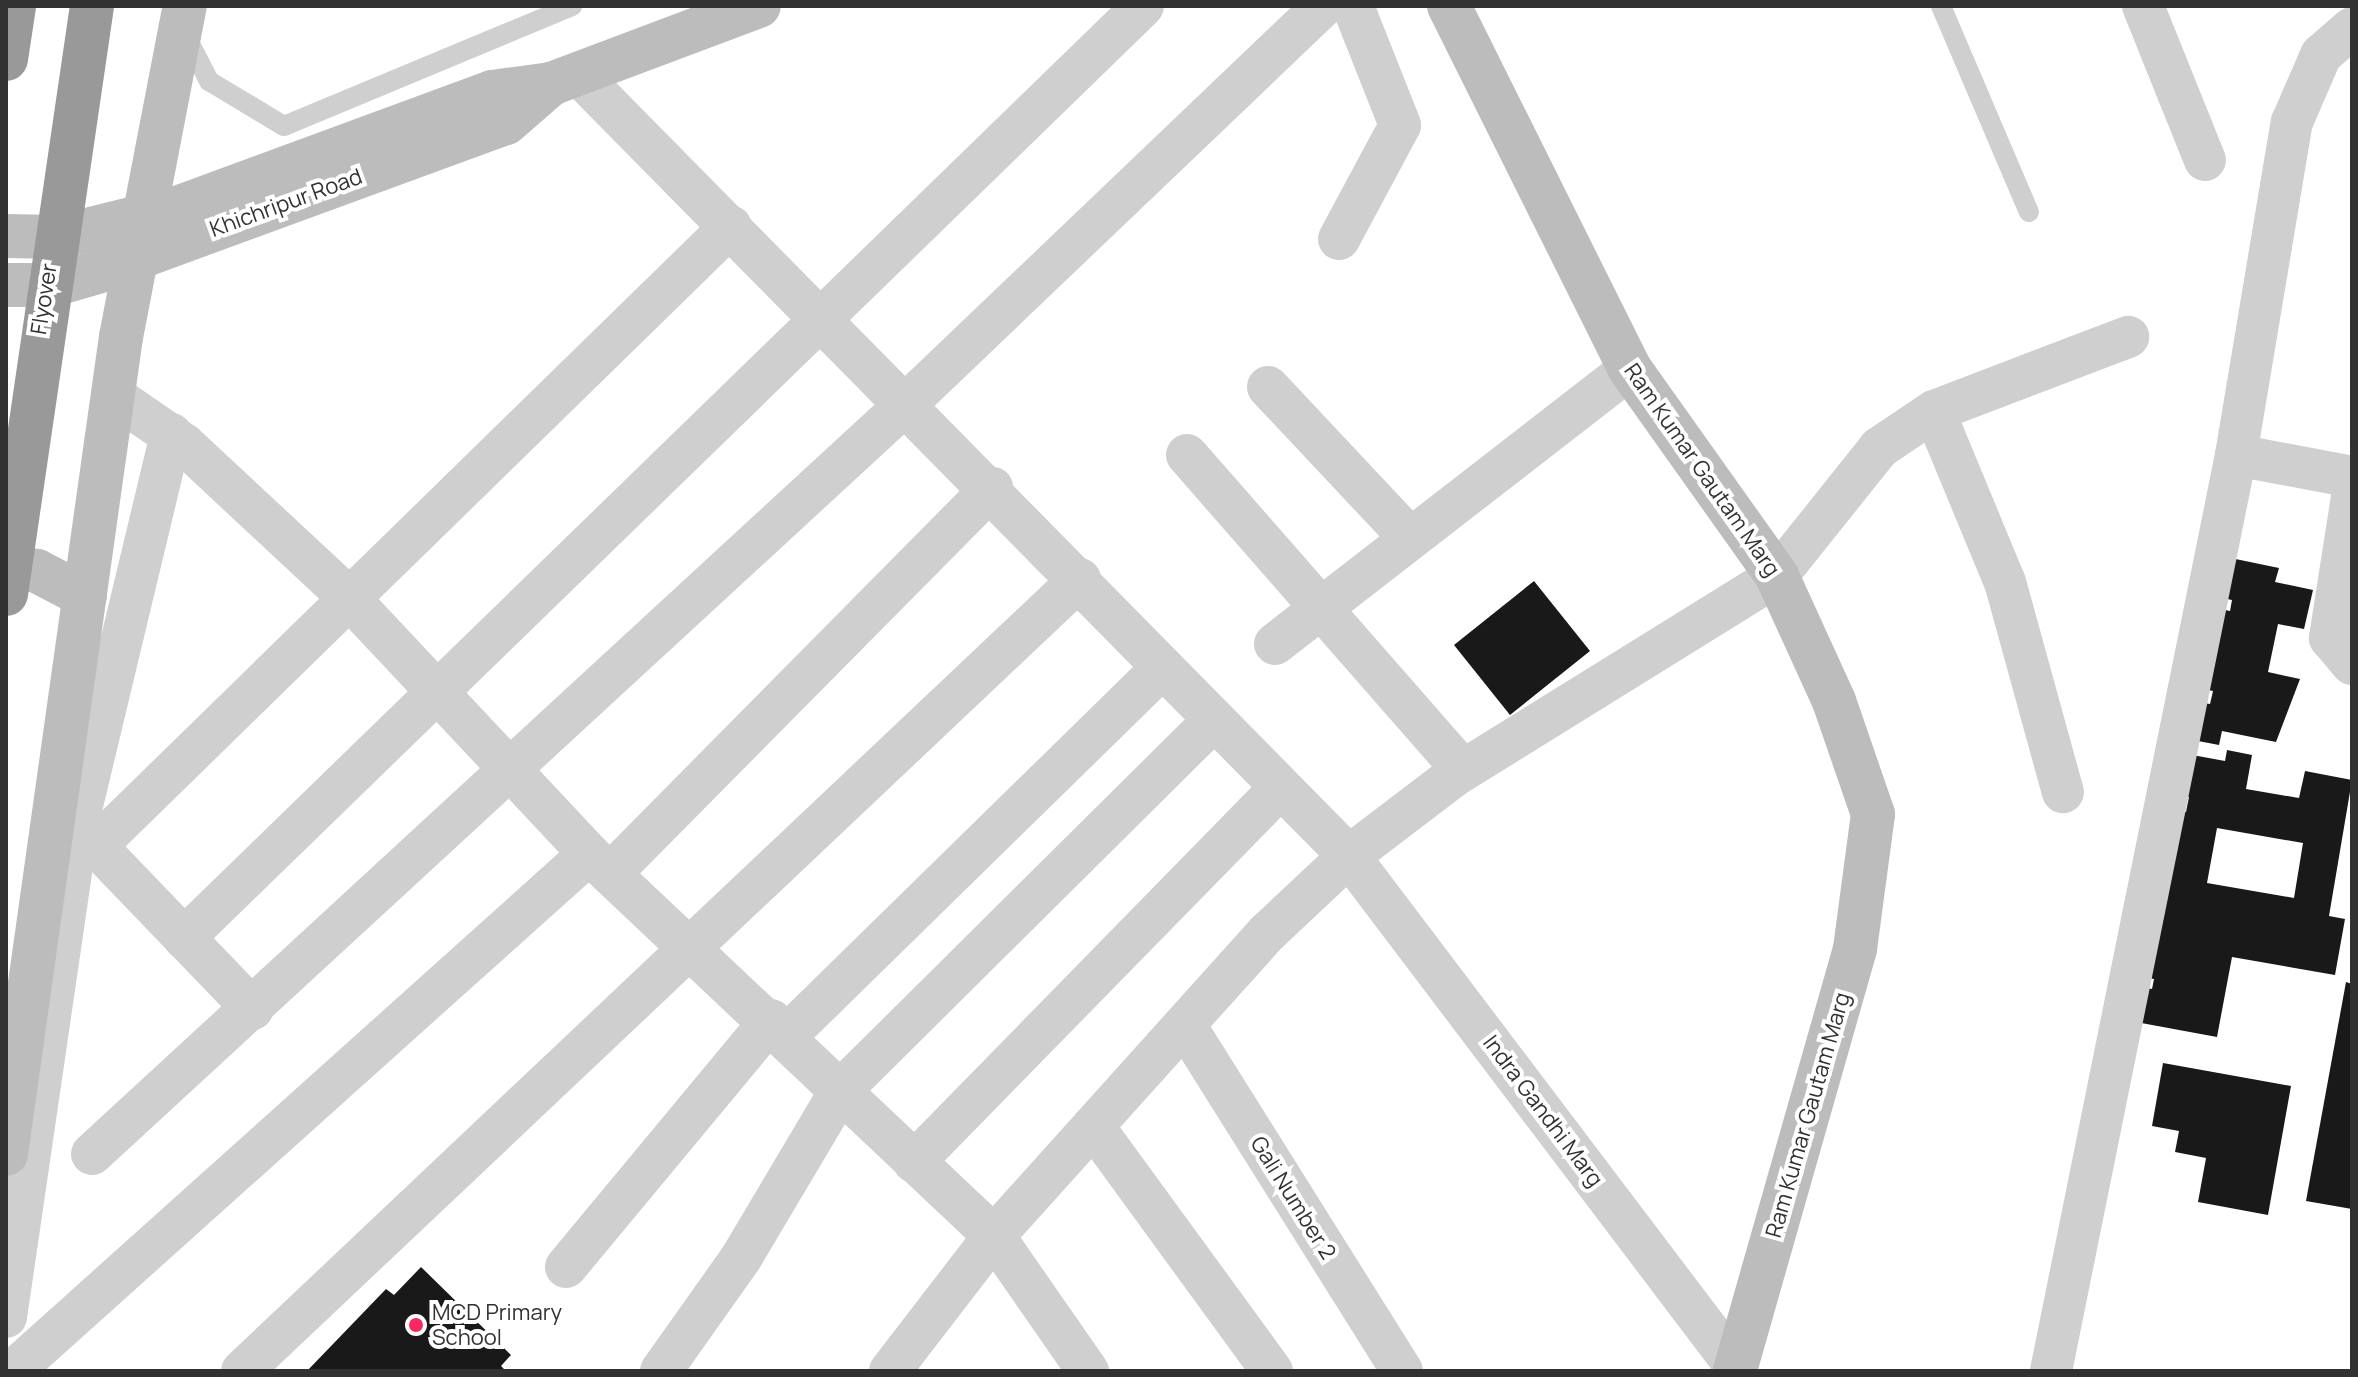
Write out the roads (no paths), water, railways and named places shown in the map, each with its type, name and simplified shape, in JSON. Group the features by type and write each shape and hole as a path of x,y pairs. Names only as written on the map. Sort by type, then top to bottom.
{"highway":[{"path":"6,59 14,6"},
{"name":"Flyover","path":"6,594 35,356 92,6"}],"street":[{"name":"Khichripur Road","path":"6,285 53,285 139,236 180,207 492,92 565,79 759,6"},
{"path":"184,938 437,697 821,317 1143,6"},
{"path":"92,1154 509,774 905,405 1323,6"},
{"path":"1339,239 1400,125 1353,6"},
{"name":"Ram Kumar Gautam Marg","path":"1449,6 1630,369 1777,576 1834,701 1873,814 1855,949 1736,1369"},
{"path":"2143,6 2205,160"},
{"path":"6,1154 114,396 139,236 183,16"},
{"path":"2051,1371 2236,455 2300,90 2321,55 2352,28"},
{"name":"Indra Gandhi Marg","path":"565,79 731,226 905,405 992,488 1212,722 1349,856 1736,1369"},
{"path":"88,832 347,596 731,226"},
{"name":"Khichripur Road","path":"6,236 139,236"},
{"path":"890,1371 994,1236 1185,1025 1349,856 1463,770 1777,576 1879,448 1934,411 2128,337"},
{"path":"1275,644 1408,536 1630,369"},
{"path":"1268,387 1408,536"},
{"path":"114,396 171,434 347,596 509,774 994,1236 1079,1367"},
{"path":"1934,411 2005,582 2063,792"},
{"path":"6,1317 88,832 171,434"},
{"path":"1187,455 1324,604 1463,770"},
{"path":"2236,455 2352,477"},
{"path":"13,1371 600,863 992,488"},
{"path":"2352,497 2330,638 2352,664"},
{"path":"6,567 37,571 85,596"},
{"path":"242,1371 1080,579"},
{"path":"566,1267 778,1028 1162,668"},
{"path":"661,1371 741,1258 840,1091 1212,722"},
{"path":"914,1162 1279,789"},
{"path":"88,832 253,1009"},
{"name":"Gali Number 2","path":"1185,1025 1402,1371"},
{"path":"1094,1127 1272,1371"}],"lane":[{"path":"183,16 209,81 284,126 572,6"},
{"path":"1941,6 2029,212"}],"place":[{"name":"MCD Primary School","path":"416,1325"}]}
